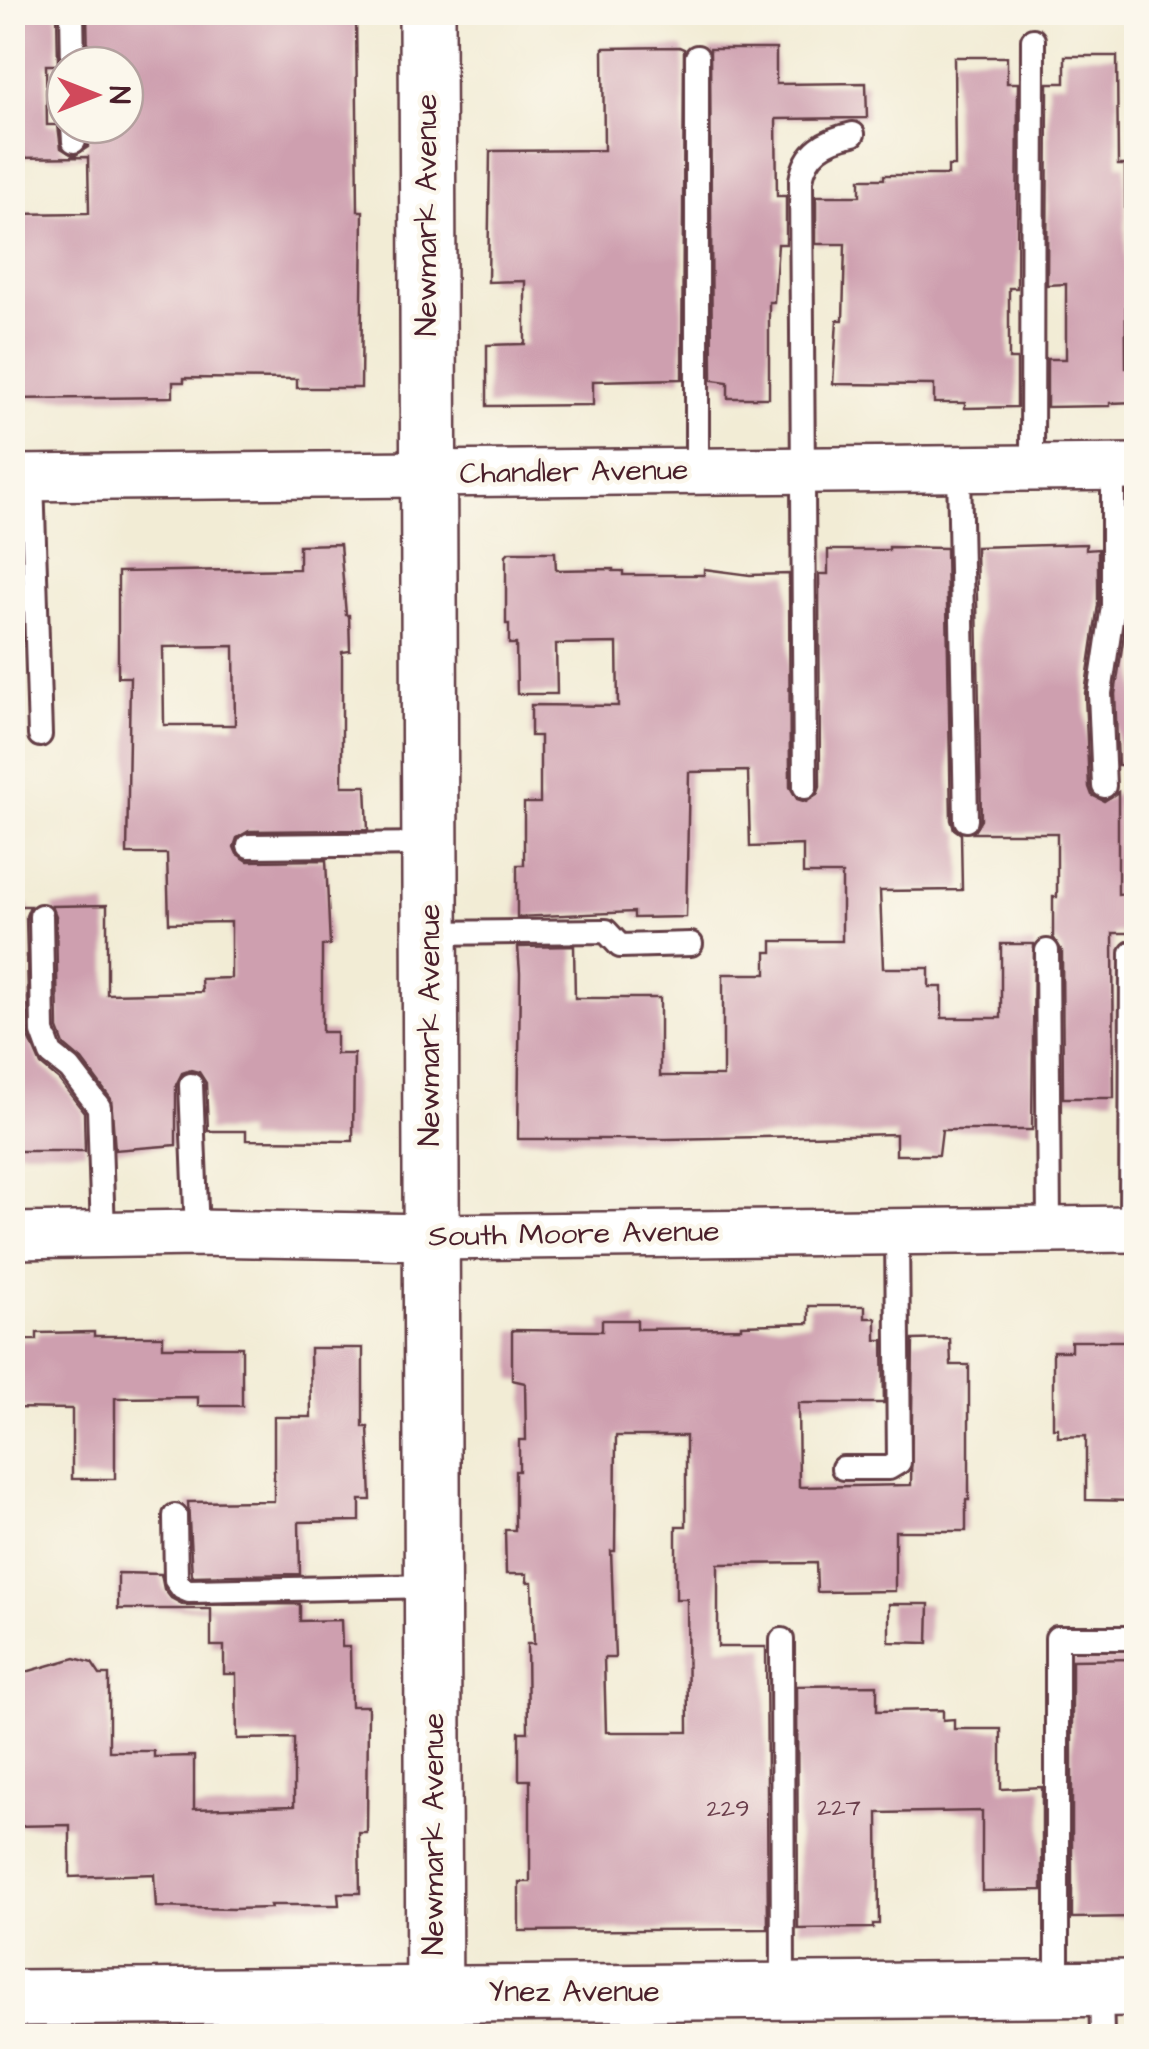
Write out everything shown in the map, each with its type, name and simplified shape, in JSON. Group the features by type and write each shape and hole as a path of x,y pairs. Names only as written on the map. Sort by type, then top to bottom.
{"street":[{"name":"Newmark Avenue","path":"427,12 434,2014"},
{"name":"Chandler Avenue","path":"22,478 1125,468"},
{"name":"South Moore Avenue","path":"12,1236 197,1233 431,1237 1134,1228"},
{"name":"Ynez Avenue","path":"12,1998 434,2014 783,1991 1099,2000"}],"lane":[{"path":"72,12 73,45"},
{"path":"1032,468 1034,40"},
{"path":"697,57 697,470"},
{"path":"805,787 801,180 804,165 814,151 830,139 853,134"},
{"path":"959,468 966,820"},
{"path":"1104,786 1100,693 1113,606 1125,468"},
{"path":"22,478 40,735"},
{"path":"249,846 430,844"},
{"path":"41,916 43,1032 51,1054 70,1069 99,1107 103,1234"},
{"path":"430,934 606,931 620,946 691,944"},
{"path":"1047,951 1049,1228"},
{"path":"1132,952 1134,1228"},
{"path":"191,1085 197,1233"},
{"path":"843,1468 890,1468 899,1462 897,1229"},
{"path":"174,1516 176,1580 190,1591 433,1586"},
{"path":"1099,2000 1056,1638 1136,1638"},
{"path":"782,1640 783,1991"}],"building":[{"path":"12,12 57,12 58,45 45,45 45,145 61,145 74,156 88,145 145,145 145,45 88,45 87,12 356,12 358,211 363,211 361,388 297,388 297,379 184,378 184,382 173,382 173,397 12,399 12,214 89,213 88,157 12,158"},
{"path":"603,48 684,49 682,379 593,381 593,405 487,406 487,345 525,344 525,281 488,282 490,151 604,150"},
{"path":"710,49 776,49 776,84 866,83 867,118 776,119 777,196 786,196 786,244 778,244 774,302 769,302 769,398 728,398 728,382 712,380"},
{"path":"1065,56 1117,56 1118,165 1125,165 1126,368 1136,368 1136,402 1047,407 1047,359 1066,359 1066,284 1047,285 1048,83 1065,83"},
{"path":"954,57 1007,57 1007,83 1018,83 1017,288 1009,288 1009,359 1017,359 1017,407 965,408 965,403 934,403 934,385 833,384 837,320 843,320 845,244 816,244 816,196 860,196 860,179 884,179 884,175 948,175 948,166 955,166"},
{"path":"340,544 350,651 342,652 342,786 366,786 368,830 249,831 237,838 234,847 248,861 326,860 330,945 322,946 322,1032 336,1032 336,1054 354,1054 353,1141 246,1140 246,1131 208,1131 206,1083 199,1072 191,1070 182,1073 176,1085 176,1145 115,1150 111,1099 82,1060 64,1045 58,1029 56,916 52,906 107,905 107,994 202,992 201,979 231,978 231,922 169,923 167,854 127,854 130,677 118,677 118,572 299,569 299,545","holes":["234,646 235,725 164,725 163,647"]},
{"path":"1086,544 1086,550 1098,549 1098,605 1085,693 1089,787 1092,795 1104,801 1118,792 1118,894 1136,893 1136,933 1113,933 1114,1098 1063,1098 1062,951 1053,937 1057,833 973,833 981,820 976,547"},
{"path":"946,548 951,820 961,834 962,890 880,891 883,968 929,968 929,987 942,987 942,1018 1001,1018 1001,944 1034,944 1032,1130 942,1130 939,1155 896,1155 896,1134 518,1139 518,947 574,946 575,998 660,998 660,1076 723,1076 723,974 766,974 766,952 772,952 772,941 842,941 842,874 803,874 803,845 750,847 748,771 689,772 686,917 634,918 634,912 517,917 517,865 524,865 524,803 540,803 540,736 531,736 531,705 618,706 617,643 556,644 557,694 517,694 516,644 509,644 506,624 506,555 555,552 556,570 613,569 623,571 623,575 704,575 704,569 750,575 789,574 790,787 797,799 806,802 817,795 820,787 819,574 828,574 828,550"},
{"path":"1136,548 1136,765 1118,765 1115,694 1128,608 1128,549"},
{"path":"12,906 30,906 26,916 29,1037 41,1065 59,1080 84,1112 85,1151 12,1151"},
{"path":"809,1306 865,1306 865,1318 876,1318 876,1340 883,1340 884,1403 798,1403 799,1487 911,1485 913,1340 950,1339 951,1365 969,1365 966,1531 895,1531 895,1591 817,1592 816,1563 718,1564 718,1647 766,1647 768,1929 519,1931 519,1882 530,1882 530,1780 519,1780 519,1732 528,1732 527,1644 534,1644 532,1582 527,1582 527,1574 506,1574 505,1530 515,1530 515,1471 519,1471 519,1440 526,1440 525,1383 512,1380 512,1330 602,1331 602,1320 637,1320 637,1329 809,1323","holes":["616,1436 686,1436 686,1526 676,1526 676,1599 687,1599 688,1732 606,1732 604,1658 615,1658 611,1551 615,1551"]},
{"path":"94,1332 94,1336 163,1336 163,1347 242,1347 242,1406 198,1406 198,1397 115,1398 115,1479 72,1479 72,1409 13,1408 12,1340 37,1340 37,1333"},
{"path":"1071,1341 1136,1341 1136,1501 1086,1500 1086,1436 1058,1437 1058,1428 1053,1428 1053,1351 1071,1351"},
{"path":"310,1348 363,1348 363,1427 368,1427 371,1500 360,1500 360,1521 299,1522 300,1574 192,1576 188,1502 274,1501 274,1417 311,1417"},
{"path":"118,1573 161,1574 164,1589 184,1605 300,1604 300,1621 341,1620 342,1647 350,1647 351,1706 368,1706 367,1833 359,1833 360,1893 338,1893 339,1905 156,1907 154,1874 70,1877 70,1825 12,1826 12,1676 75,1658 92,1663 100,1675 109,1675 109,1751 154,1751 154,1757 194,1756 194,1809 294,1806 294,1738 237,1739 236,1674 224,1674 224,1646 211,1646 211,1609 118,1609"},
{"path":"889,1604 929,1604 928,1643 889,1642"},
{"path":"1136,1659 1136,1917 1072,1918 1072,1660"},
{"path":"877,1685 877,1711 943,1710 943,1720 954,1719 954,1729 1001,1729 1001,1789 1042,1787 1042,1890 982,1891 982,1811 878,1813 879,1924 873,1924 873,1928 798,1929 797,1686"}]}
